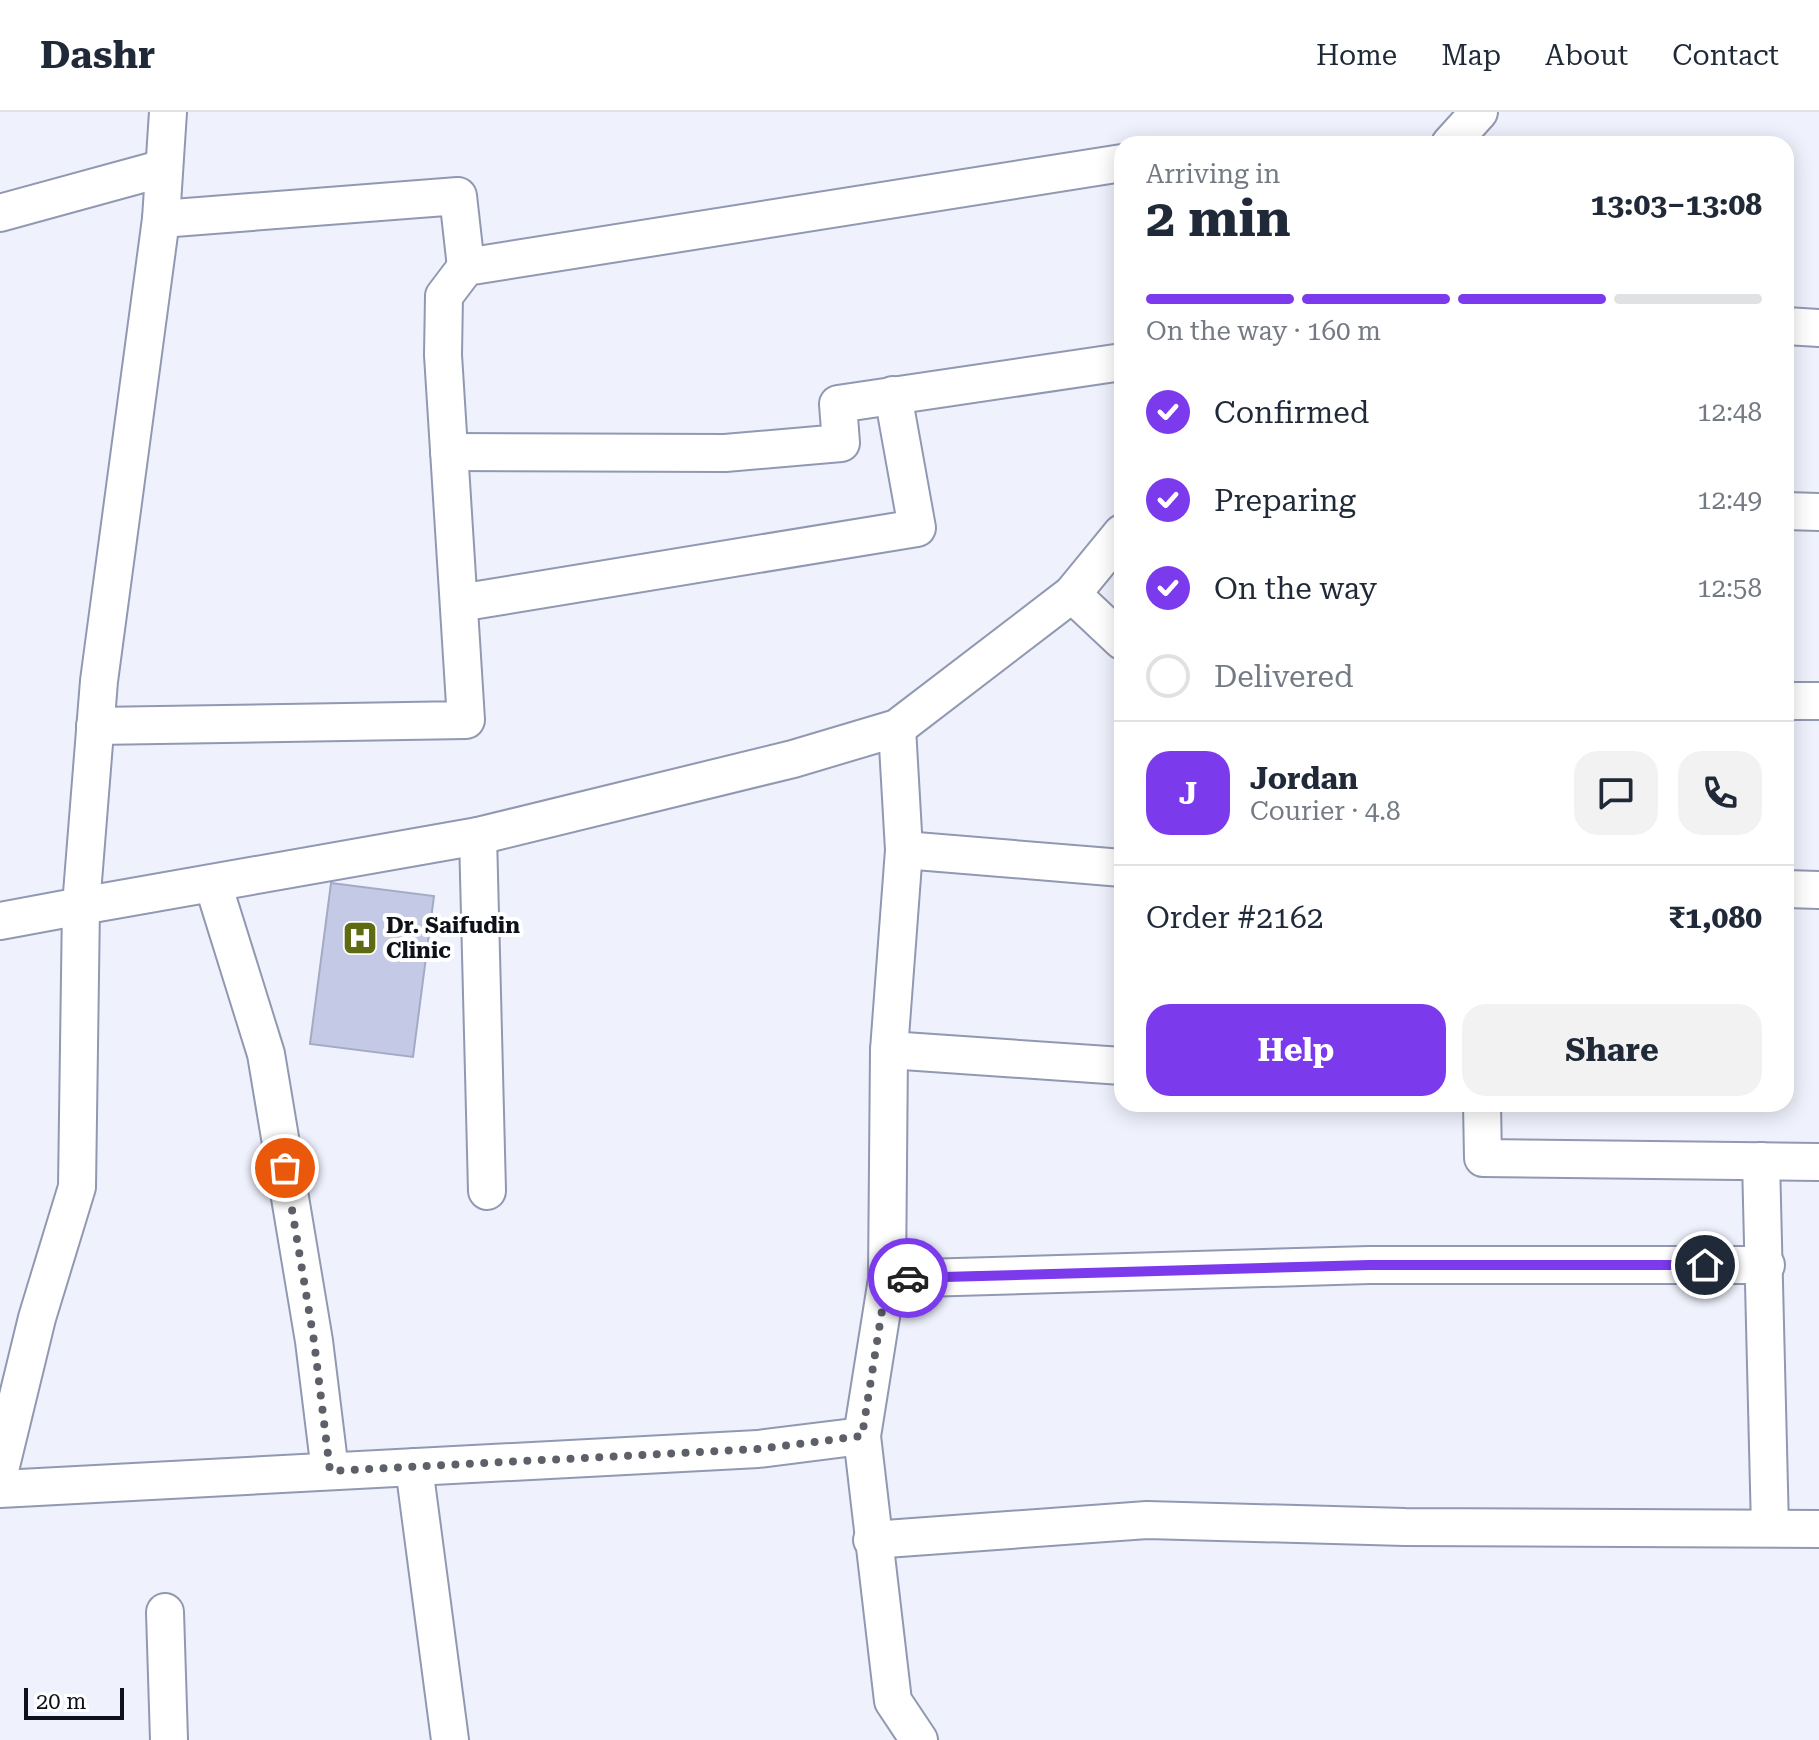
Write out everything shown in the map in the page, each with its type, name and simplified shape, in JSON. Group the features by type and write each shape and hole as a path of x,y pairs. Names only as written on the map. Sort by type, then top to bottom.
{"street":[{"path":"0,1470 37,1318 77,1187 81,906 95,726 161,219 168,112"},
{"path":"1457,136 1479,112"},
{"path":"466,267 1114,164"},
{"path":"0,213 164,168"},
{"path":"95,726 390,724 466,720 443,355 444,296 466,267 458,196 161,219"},
{"path":"1794,326 1819,328"},
{"path":"449,452 725,453 841,443 838,404 1114,363"},
{"path":"459,603 917,528 893,395"},
{"path":"1794,511 1819,512"},
{"path":"0,921 478,836 793,759 897,728 1072,594 1114,543"},
{"path":"1072,594 1114,633"},
{"path":"1794,701 1819,701"},
{"path":"897,728 904,850 889,1050 887,1279 862,1436 893,1701 919,1740"},
{"path":"478,836 487,1191"},
{"path":"904,850 1114,867"},
{"path":"213,884 266,1054 314,1341 330,1471"},
{"path":"1794,889 1819,890"},
{"path":"889,1050 1114,1065"},
{"path":"1482,1112 1483,1158 1819,1162"},
{"path":"1761,1161 1766,1265 1770,1528"},
{"path":"887,1279 1369,1265 1766,1265"},
{"path":"0,1489 758,1449 862,1436"},
{"path":"414,1467 450,1740"},
{"path":"872,1540 1147,1520 1405,1527 1819,1529"},
{"path":"165,1612 169,1740"}],"building":[{"path":"331,883 434,896 413,1057 310,1044"}],"way so far":[{"path":"285,1168 314,1341 330,1471 758,1449 862,1436 887,1279 908,1278"}],"place":[{"name":"Dr. Saifudin Clinic","path":"360,938"}],"route":[{"path":"908,1278 1369,1265 1705,1265"}]}
